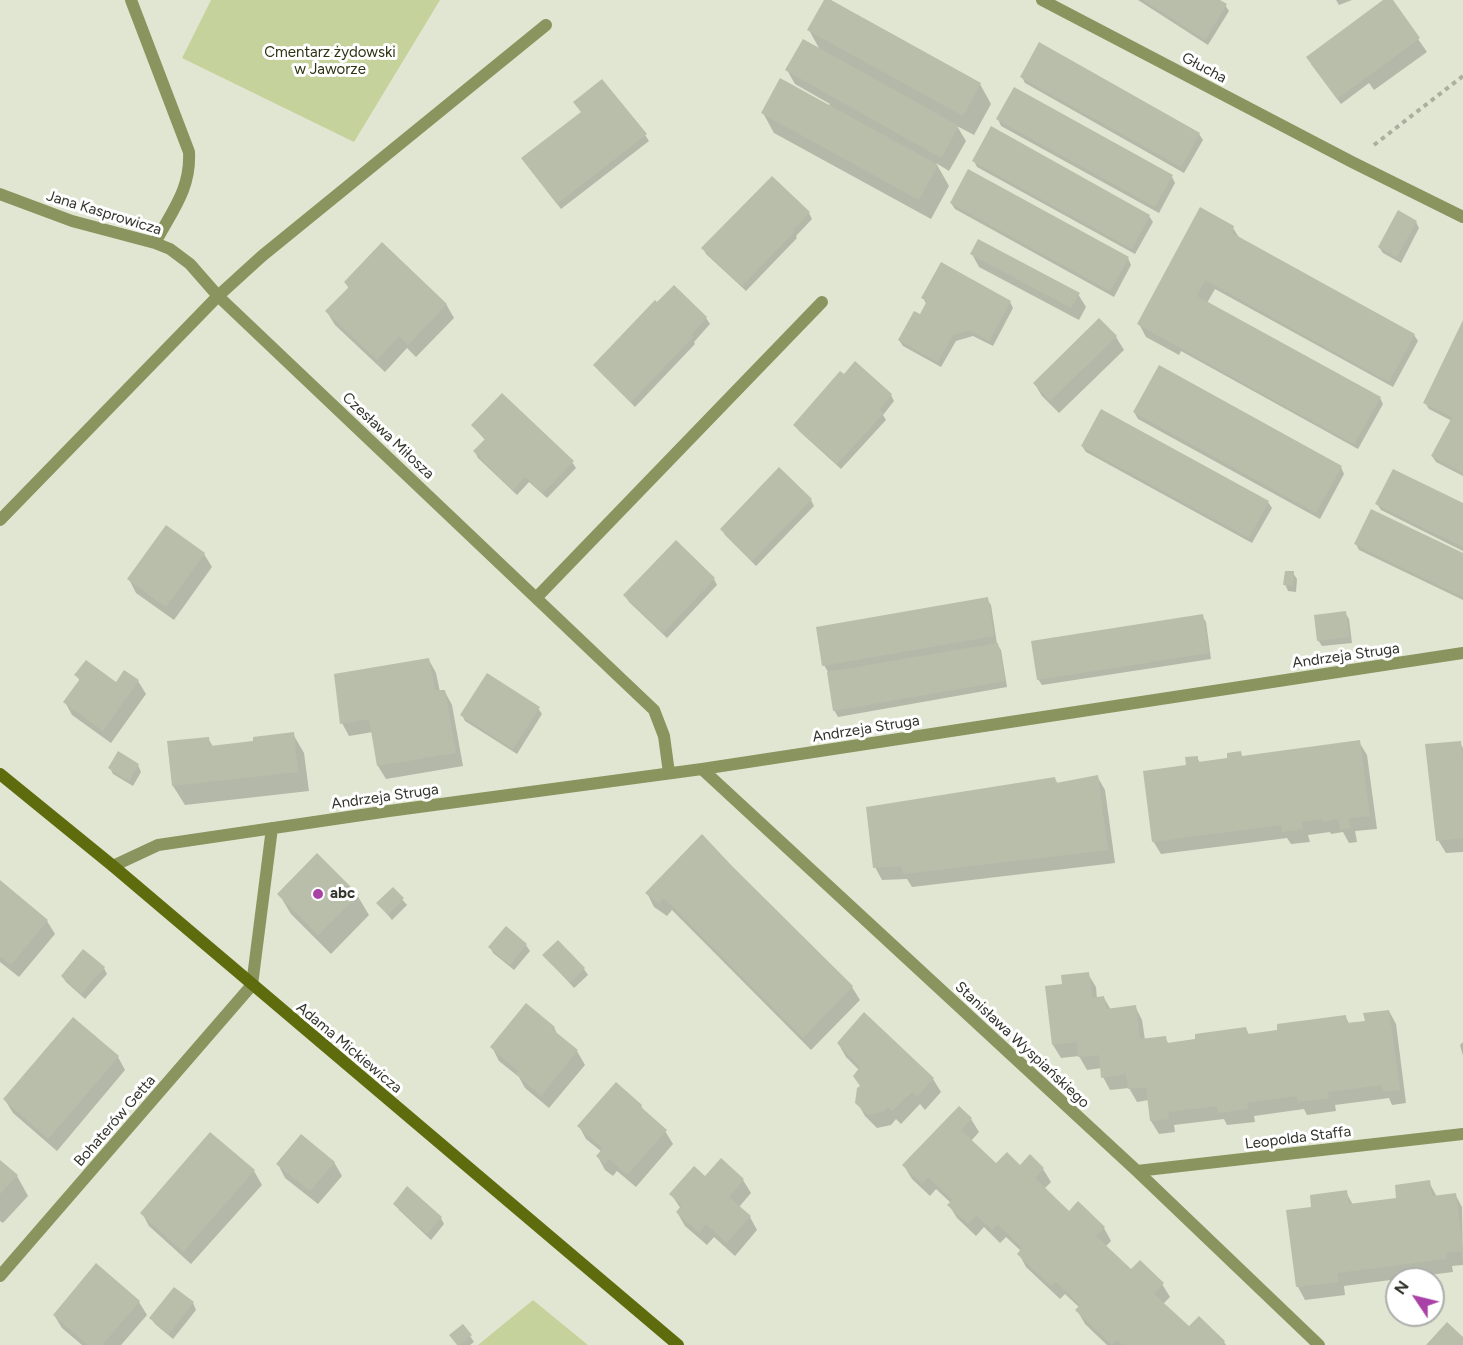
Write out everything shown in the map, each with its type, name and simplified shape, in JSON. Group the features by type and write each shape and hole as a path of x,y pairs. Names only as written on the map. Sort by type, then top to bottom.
{"main road":[{"name":"Adama Mickiewicza","path":"0,774 113,866 678,1345"}],"street":[{"path":"131,0 189,152 188,181 155,243"},
{"name":"Głucha","path":"1042,0 1352,162 1463,217"},
{"path":"0,520 218,296 262,256 546,25"},
{"name":"Jana Kasprowicza","path":"0,194 72,221 155,243 181,256 218,296"},
{"name":"Czesława Miłosza","path":"218,296 654,710 664,736 669,773"},
{"path":"537,597 822,302"},
{"name":"Andrzeja Struga","path":"113,866 158,845 702,769 1463,653"},
{"name":"Stanisława Wyspiańskiego","path":"702,769 1137,1171 1319,1345"},
{"path":"252,985 272,828"},
{"name":"Bohaterów Getta","path":"0,1276 252,985"},
{"name":"Leopolda Staffa","path":"1137,1171 1463,1134"}],"path":[{"path":"1352,162 1463,76"}],"green space":[{"name":"Cmentarz żydowski w Jaworze","path":"211,0 440,0 354,142 182,58"},
{"path":"533,1300 588,1345 478,1345"}],"building":[{"path":"824,0 831,0 981,83 963,116 807,30"},
{"path":"1143,0 1220,0 1227,4 1205,40"},
{"path":"1383,0 1393,0 1420,38 1337,99 1306,57"},
{"path":"803,39 959,126 941,158 785,70"},
{"path":"1039,42 1200,133 1181,167 1020,77"},
{"path":"780,78 938,165 919,200 761,113"},
{"path":"602,79 647,134 557,204 521,158 581,112 573,102"},
{"path":"1014,87 1173,175 1155,207 996,119"},
{"path":"991,126 1150,215 1132,249 972,161"},
{"path":"968,169 1129,257 1110,291 950,203"},
{"path":"772,176 810,212 793,230 795,231 742,286 701,248"},
{"path":"1200,207 1234,226 1232,233 1415,334 1389,382 1205,280 1197,296 1381,397 1354,444 1137,324"},
{"path":"1398,210 1417,221 1397,257 1378,247"},
{"path":"978,239 1080,293 1071,308 970,254"},
{"path":"382,242 447,304 408,345 399,336 377,360 325,311 349,287 344,282"},
{"path":"941,262 1011,301 989,341 969,330 953,335 938,362 898,340 914,311 920,314 927,301 921,298"},
{"path":"674,285 707,317 691,335 693,337 631,402 593,365 655,300 657,302"},
{"path":"1099,318 1117,336 1050,401 1033,383"},
{"path":"1463,320 1463,473 1431,456 1452,417 1423,403"},
{"path":"855,361 892,394 879,410 884,413 837,464 793,425 840,371 844,374"},
{"path":"1159,365 1342,466 1316,513 1133,412"},
{"path":"502,393 574,461 543,493 525,477 513,490 473,451 485,439 471,425"},
{"path":"1101,409 1269,501 1249,538 1081,446"},
{"path":"779,467 812,499 752,561 720,529"},
{"path":"1393,469 1463,503 1463,547 1375,504"},
{"path":"1371,509 1463,553 1463,597 1354,544"},
{"path":"166,525 205,553 166,607 127,579"},
{"path":"676,540 715,578 663,633 623,595"},
{"path":"1285,571 1294,571 1293,586 1283,585"},
{"path":"988,597 994,636 822,666 816,627"},
{"path":"1346,611 1349,637 1317,641 1314,615"},
{"path":"1203,614 1209,653 1037,680 1031,641"},
{"path":"998,643 1005,681 833,711 827,672"},
{"path":"429,658 435,690 445,690 456,753 377,766 369,719 340,724 334,674"},
{"path":"86,660 116,682 124,670 139,680 103,731 63,702 80,679 74,675"},
{"path":"487,673 540,707 513,749 460,715"},
{"path":"294,732 298,772 172,786 167,741 209,737 210,746 253,741 253,737"},
{"path":"1360,740 1370,816 1349,818 1350,828 1340,830 1338,819 1322,822 1323,819 1302,822 1303,829 1282,832 1281,825 1152,842 1143,771 1186,765 1185,757 1198,756 1198,762 1227,758 1227,753 1241,751 1242,756"},
{"path":"1461,741 1463,838 1436,841 1425,744"},
{"path":"118,751 139,764 129,781 108,768"},
{"path":"1098,775 1108,850 903,874 901,866 873,868 866,807 1055,777 1056,783"},
{"path":"702,834 853,986 803,1038 664,898 659,904 645,893"},
{"name":"abc","path":"317,853 359,895 318,935 277,894"},
{"path":"0,880 48,920 11,965 0,956"},
{"path":"393,887 404,898 388,915 376,903"},
{"path":"506,926 527,944 510,965 488,947"},
{"path":"558,940 585,968 570,983 542,955"},
{"path":"83,949 105,967 81,994 61,976"},
{"path":"1089,972 1092,998 1104,996 1106,1009 1136,1005 1140,1039 1166,1036 1167,1043 1195,1039 1195,1034 1246,1027 1248,1034 1277,1030 1277,1024 1346,1015 1347,1023 1365,1021 1363,1013 1389,1010 1400,1090 1383,1092 1382,1085 1328,1092 1329,1098 1298,1102 1297,1096 1247,1103 1248,1109 1218,1113 1217,1106 1168,1112 1169,1119 1150,1121 1146,1087 1128,1089 1126,1074 1101,1078 1099,1055 1078,1057 1077,1042 1052,1045 1045,986 1062,984 1061,975"},
{"path":"526,1003 555,1027 552,1029 578,1050 541,1096 516,1074 518,1071 490,1047"},
{"path":"864,1012 934,1078 917,1097 912,1092 892,1111 888,1107 883,1112 868,1115 855,1103 857,1088 860,1086 853,1076 860,1067 837,1043"},
{"path":"73,1017 119,1056 48,1139 3,1099"},
{"path":"616,1082 667,1130 627,1175 609,1159 605,1164 596,1156 603,1148 577,1126"},
{"path":"959,1106 972,1118 961,1130 996,1163 1007,1152 1020,1165 1030,1154 1044,1168 1035,1178 1069,1211 1078,1201 1105,1227 1096,1236 1131,1269 1140,1260 1164,1283 1154,1294 1189,1326 1199,1316 1225,1341 1222,1345 1123,1345 1117,1340 1112,1345 1075,1310 1080,1305 1070,1295 1056,1282 1051,1286 1017,1254 1022,1248 998,1224 992,1230 976,1215 968,1224 947,1205 952,1200 928,1177 922,1184 902,1165"},
{"path":"210,1132 255,1170 183,1252 140,1213"},
{"path":"301,1134 335,1162 310,1191 276,1164"},
{"path":"721,1158 744,1179 729,1197 751,1216 727,1243 706,1224 699,1233 676,1212 682,1205 669,1194 694,1166 705,1176"},
{"path":"0,1160 18,1175 0,1194"},
{"path":"1430,1180 1432,1196 1456,1193 1463,1251 1446,1253 1446,1259 1337,1273 1339,1282 1296,1287 1286,1210 1311,1207 1310,1195 1347,1190 1349,1204 1396,1198 1395,1185"},
{"path":"407,1186 442,1217 427,1234 393,1204"},
{"path":"96,1263 140,1301 102,1345 88,1345 53,1315"},
{"path":"174,1287 194,1302 169,1334 149,1318"},
{"path":"1447,1322 1463,1337 1463,1345 1426,1345 1445,1327"},
{"path":"463,1324 472,1335 457,1345 449,1335"}],"place":[{"name":"abc","path":"318,894"}]}
